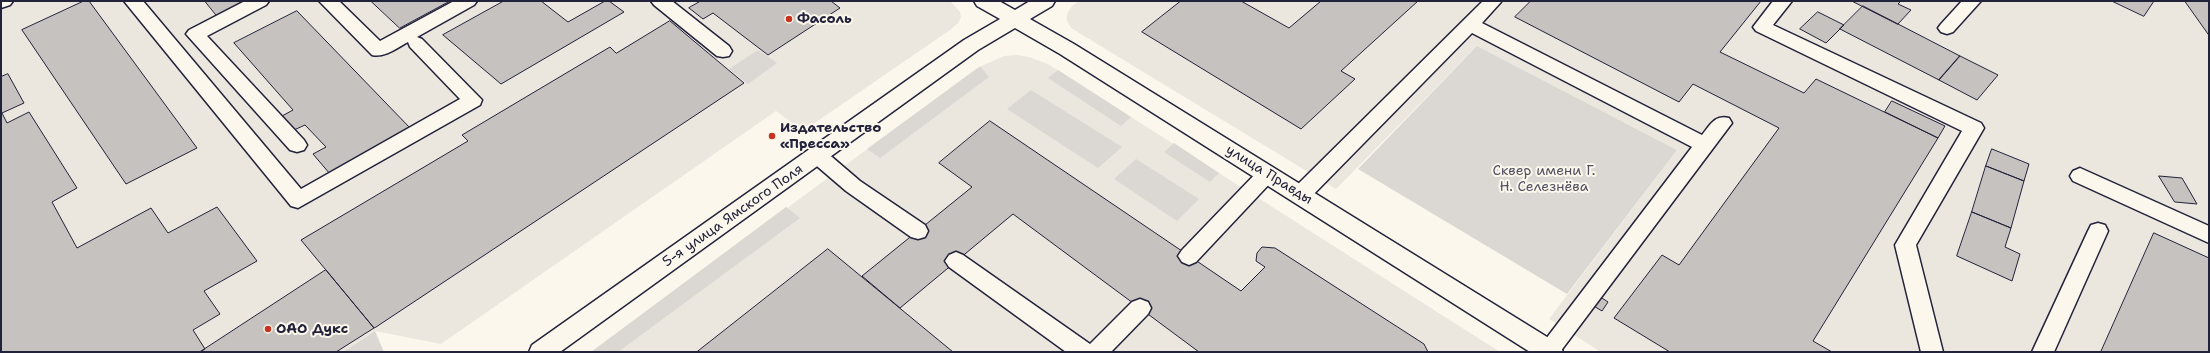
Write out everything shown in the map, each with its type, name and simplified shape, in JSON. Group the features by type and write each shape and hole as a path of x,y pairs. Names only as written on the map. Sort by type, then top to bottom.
{"street":[{"name":"улица Правды","path":"984,1 1016,18 1549,351"},
{"name":"5-я улица Ямского Поля","path":"541,352 818,156 971,45 1045,1"}],"lane":[{"path":"133,1 298,200 473,100 416,44"},
{"path":"260,1 195,34 297,145"},
{"path":"328,1 378,50 468,1"},
{"path":"660,1 723,51"},
{"path":"1783,1 1762,27 1974,128 1905,246 1932,352"},
{"path":"1947,28 1972,1"},
{"path":"1300,195 1492,2"},
{"path":"1470,24 1705,145"},
{"path":"1549,351 1722,123"},
{"path":"818,156 853,186 918,231"},
{"path":"1189,256 1267,174"},
{"path":"2080,176 2209,235"},
{"path":"2043,352 2098,231"},
{"path":"956,261 1082,352"},
{"path":"1097,352 1140,308"}],"shaded area":[{"path":"1,1 950,1 960,12 961,17 958,23 950,30 803,131 776,111 441,344 375,331 343,352 1,352"},
{"path":"1079,1 2209,1 2209,352 1601,352 1549,319 1677,150 1477,46 1336,189 1071,28 1067,21 1067,14 1072,6"},
{"path":"1016,55 1029,57 1048,64 1500,352 591,352 979,67 1004,56"}],"green space":[{"name":"Сквер имени Г. Н. Селезнёва","path":"1477,46 1677,150 1567,294 1358,169"},
{"path":"758,50 777,63 748,84 729,69"},
{"path":"981,67 989,77 880,158 867,149"},
{"path":"1058,70 1131,117 1121,126 1048,78"},
{"path":"1031,90 1122,147 1098,168 1007,109"},
{"path":"1174,143 1219,173 1210,182 1164,152"},
{"path":"1136,159 1199,199 1177,221 1114,179"},
{"path":"786,207 800,218 618,352 591,352"},
{"path":"375,331 384,352 343,352"}],"building":[{"path":"84,1 89,1 197,148 126,184 22,30"},
{"path":"205,1 250,1 218,17"},
{"path":"371,1 450,1 400,28"},
{"path":"504,1 541,1 568,22 605,1 609,1 624,12 501,84 443,35"},
{"path":"701,1 831,1 840,8 768,55 713,13 703,19 689,8"},
{"path":"1181,1 1241,1 1289,28 1321,1 1418,1 1341,71 1355,79 1301,129 1142,32"},
{"path":"1531,1 1761,1 1720,52 1804,93 1816,79 1938,138 1813,341 1832,352 1670,352 1614,318 1662,255 1679,265 1779,128 1693,84 1679,102 1515,17"},
{"path":"1852,1 1901,1 1898,4 1911,10 1898,24"},
{"path":"2112,1 2154,1 2144,16"},
{"path":"2185,1 2209,1 2209,35"},
{"path":"1863,6 1960,56 1939,80 1840,29"},
{"path":"297,11 412,130 330,174 313,154 326,147 305,125 294,130 282,116 293,110 234,43"},
{"path":"1818,12 1844,25 1826,43 1800,29"},
{"path":"670,21 744,83 376,327 374,328 301,240 468,141 462,135 610,47 616,53"},
{"path":"1960,56 1998,75 1977,100 1939,80"},
{"path":"8,74 24,103 2,113 7,123 29,112 77,188 52,202 77,248 151,208 168,233 217,207 257,261 204,291 220,314 193,330 205,349 200,352 1,352 1,77"},
{"path":"1892,101 1945,126 1938,138 1885,112"},
{"path":"990,121 1241,291 1265,267 1256,261 1257,253 1262,247 1275,248 1424,344 1428,352 1199,352 1013,214 900,308 862,276 972,187 939,163"},
{"path":"1992,149 2029,164 2024,181 1986,166"},
{"path":"1986,166 2024,181 2011,228 1972,212"},
{"path":"2159,176 2182,178 2197,204 2175,202"},
{"path":"1972,212 2011,228 2005,247 2020,254 2012,281 1957,256"},
{"path":"2154,233 2209,258 2209,352 2101,352"},
{"path":"828,249 953,352 697,352"},
{"path":"326,270 374,328 336,352 200,352"},
{"path":"1599,296 1608,302 1602,311 1592,305"}],"place":[{"name":"Фасоль","path":"789,19"},
{"name":"Издательство «Пресса»","path":"772,136"},
{"name":"OAO Дукс","path":"268,329"}]}
